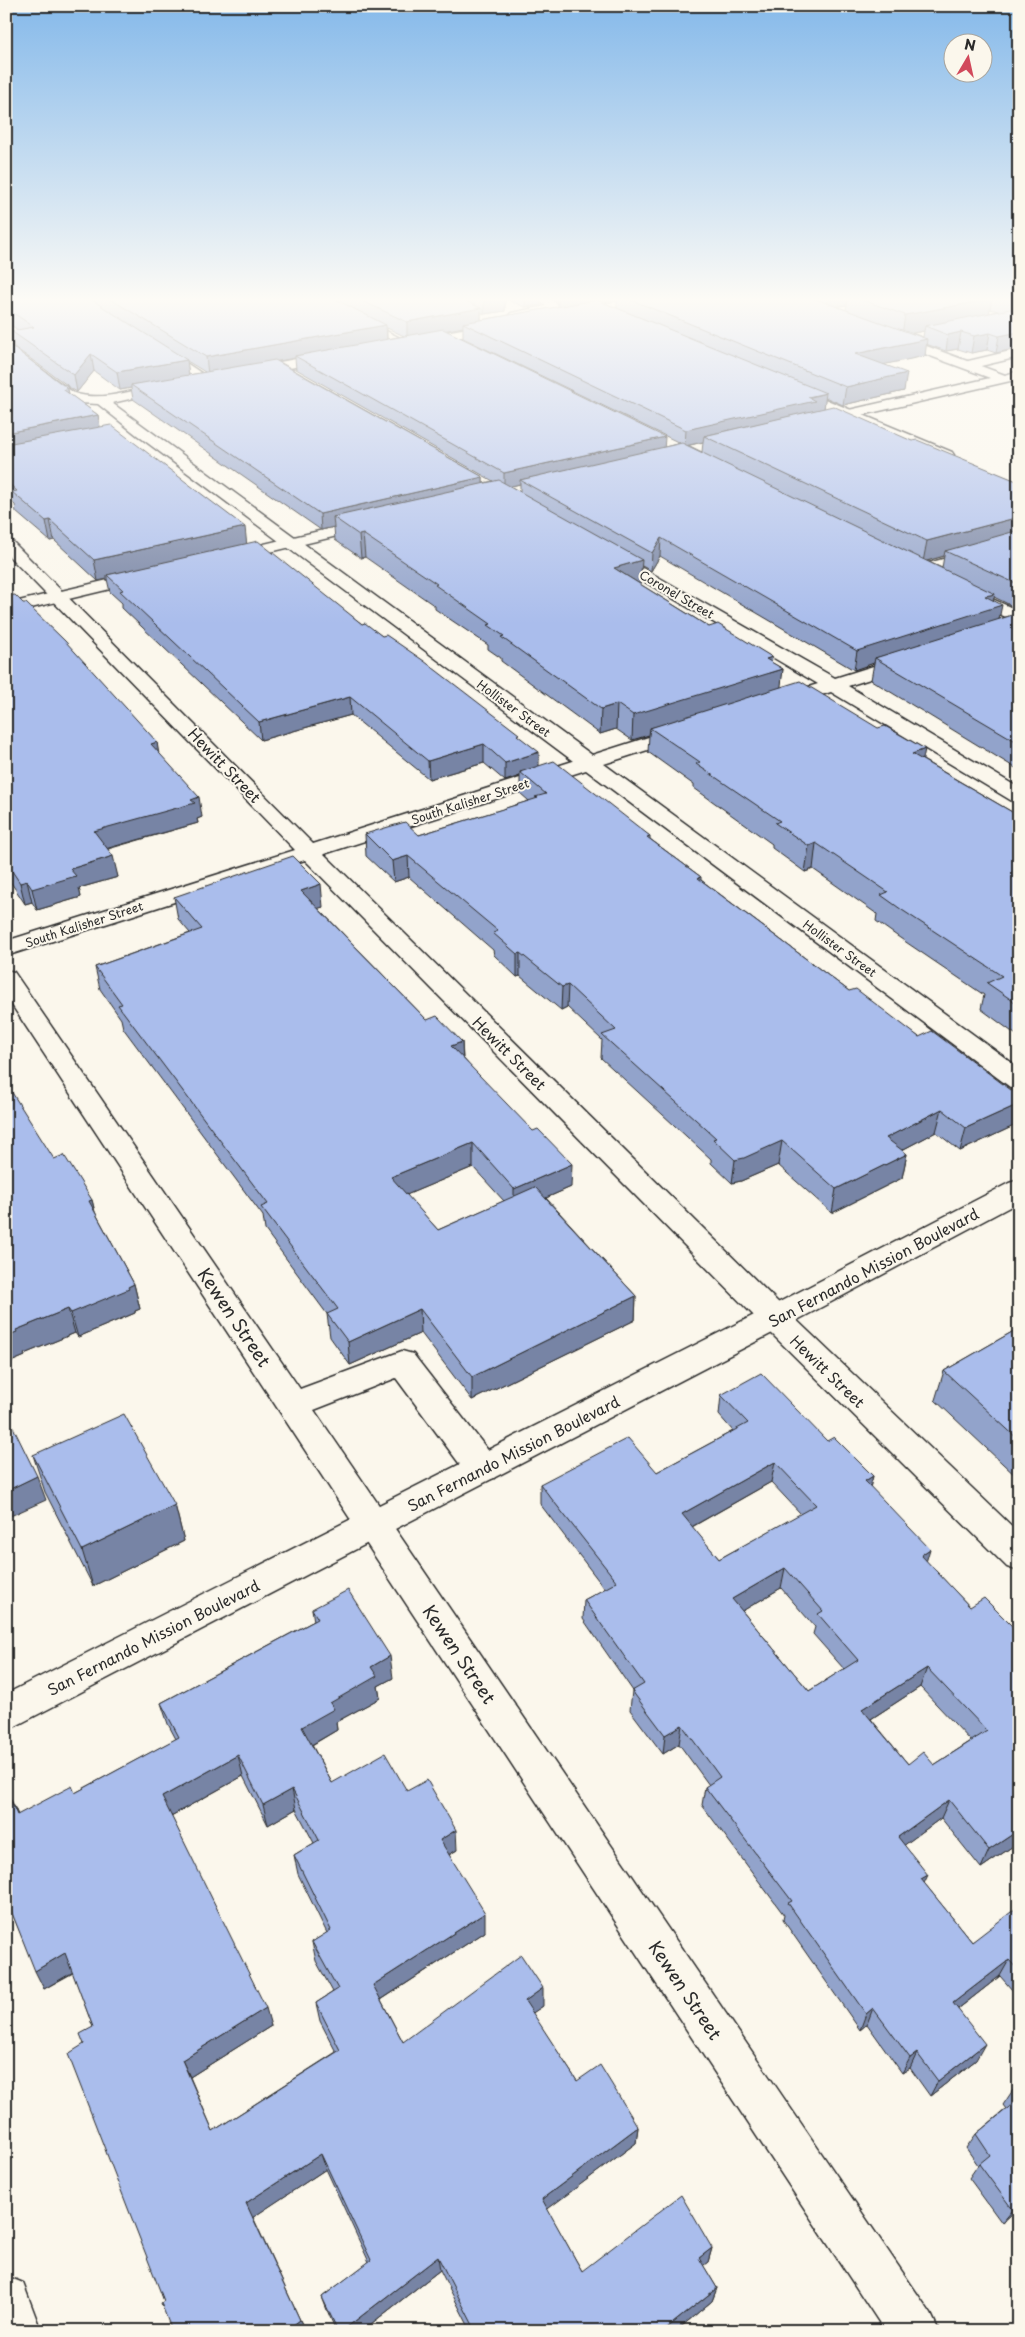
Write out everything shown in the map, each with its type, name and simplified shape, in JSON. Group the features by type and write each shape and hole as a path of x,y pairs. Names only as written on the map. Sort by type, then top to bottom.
{"street":[{"name":"Hollister Street","path":"108,406 1019,1081"},
{"path":"830,406 964,462"},
{"path":"804,424 883,406"},
{"path":"122,436 142,432"},
{"path":"643,460 757,435"},
{"path":"663,443 698,460"},
{"path":"220,559 387,520"},
{"path":"939,578 917,568 1019,542"},
{"name":"Hewitt Street","path":"6,544 60,596 309,852 774,1318 1019,1556"},
{"name":"Coronel Street","path":"596,547 833,685 1019,797"},
{"path":"994,549 1013,557 1019,557"},
{"path":"6,609 164,572"},
{"path":"957,587 1019,618"},
{"path":"759,708 926,655"},
{"name":"South Kalisher Street","path":"6,949 703,726"},
{"name":"Kewen Street","path":"6,977 914,2331"},
{"name":"San Fernando Mission Boulevard","path":"6,1713 1019,1190"},
{"path":"294,1405 402,1363 482,1468"},
{"path":"6,2300 16,2331"}],"building":[{"path":"6,406 86,406 98,415 6,433"},
{"path":"162,406 357,406 483,477 320,514"},
{"path":"384,406 601,406 665,437 504,473"},
{"path":"636,406 792,406 686,430"},
{"path":"833,406 912,441 917,440 1019,482 1019,517 927,541 704,436"},
{"path":"111,425 245,527 94,560 50,520 46,521 12,492 17,491 6,481 6,444"},
{"path":"682,443 995,594 985,596 1002,605 857,651 661,538 652,553 520,480"},
{"path":"499,480 642,560 614,568 709,627 718,624 772,657 766,659 783,669 633,715 617,704 601,709 501,637 504,636 488,625 491,624 435,585 437,584 363,534 359,535 333,517"},
{"path":"1019,530 1019,584 945,551"},
{"path":"258,541 362,624 365,623 382,636 386,635 424,661 519,734 517,735 539,752 505,763 484,744 428,761 350,697 259,722 120,591 123,590 107,575"},
{"path":"15,595 23,603 26,603 65,641 157,742 151,744 199,797 191,800 195,803 94,831 113,856 70,869 76,876 32,889 27,881 20,883 6,862 6,596"},
{"path":"1019,613 1019,743 875,658"},
{"path":"800,681 878,728 885,726 925,749 912,754 1019,816 1019,1005 987,983 1002,976 881,895 888,892 816,843 809,846 775,823 780,821 696,764 700,762 650,728"},
{"path":"554,761 650,836 647,837 701,877 698,878 849,991 856,989 919,1037 932,1031 1019,1096 1019,1104 966,1128 942,1109 886,1138 907,1154 836,1189 782,1141 744,1158 735,1160 713,1139 716,1138 602,1035 616,1030 568,985 562,987 520,953 517,954 493,933 498,931 408,856 392,861 365,834 405,822 419,835 538,798 535,797 546,794 520,772"},
{"path":"293,856 321,884 301,891 427,1020 437,1016 462,1042 451,1046 533,1131 538,1129 572,1164 514,1189 473,1143 391,1177 438,1230 535,1187 636,1296 472,1377 420,1309 348,1342 327,1314 338,1309 261,1207 268,1204 118,1005 122,1004 95,967 202,929 174,897"},
{"path":"6,1083 54,1159 64,1155 92,1200 89,1201 134,1284 128,1287 129,1289 71,1313 68,1309 16,1330 17,1332 6,1336"},
{"path":"1019,1328 1019,1440 944,1371"},
{"path":"761,1373 827,1441 834,1437 873,1476 865,1481 930,1549 921,1555 970,1607 984,1598 1019,1633 1019,1830 989,1850 949,1800 898,1837 928,1875 921,1879 972,1942 1015,1909 1019,1913 1019,1971 1009,1960 953,2003 985,2044 938,2081 917,2053 910,2058 873,2008 866,2014 788,1903 792,1901 705,1787 720,1777 682,1725 665,1735 632,1691 644,1684 584,1600 617,1582 540,1484 628,1438 657,1472 748,1423 721,1395","holes":["775,1462 816,1505 719,1559 682,1514","785,1568 823,1611 818,1614 858,1660 809,1691 732,1599","927,1668 987,1731 934,1765 923,1752 908,1764 862,1709"]},
{"path":"124,1414 175,1505 82,1550 33,1455"},
{"path":"6,1417 8,1417 37,1476 6,1491"},
{"path":"348,1590 390,1656 371,1667 377,1676 330,1703 334,1709 302,1727 332,1783 385,1753 407,1791 427,1780 456,1830 440,1840 485,1913 373,1985 403,2042 521,1955 543,1988 525,2001 577,2081 600,2065 638,2127 542,2199 582,2271 681,2195 712,2248 699,2258 717,2288 663,2331 476,2331 438,2257 342,2331 338,2331 322,2297 371,2260 321,2154 246,2203 300,2320 285,2331 172,2331 161,2303 164,2301 68,2054 84,2044 80,2034 93,2027 65,1953 35,1971 6,1898 6,1790 17,1815 72,1786 75,1793 179,1737 161,1703 318,1619 312,1609","holes":["238,1755 263,1805 292,1789 319,1840 294,1855 331,1930 312,1942 338,1989 316,2003 340,2050 213,2131 182,2060 266,2008 162,1797"]},
{"path":"1019,2085 1019,2098 1013,2090"},
{"path":"1019,2099 1019,2204 1013,2210 979,2164 990,2155 976,2134"}]}
